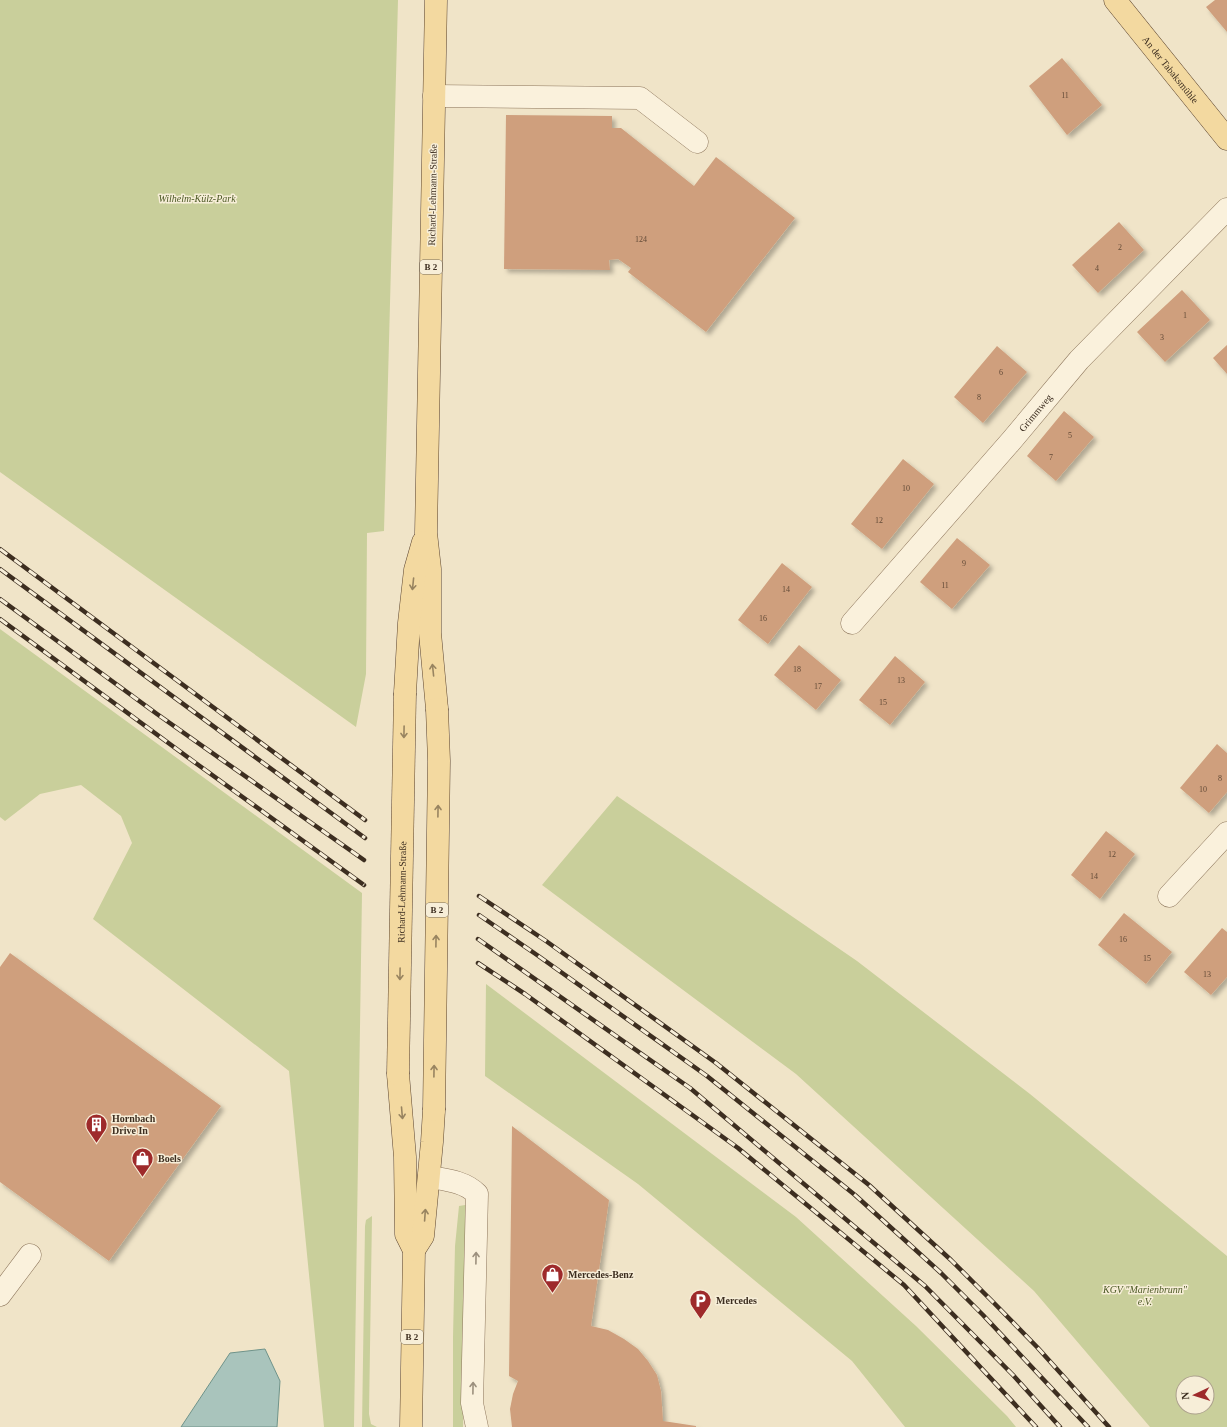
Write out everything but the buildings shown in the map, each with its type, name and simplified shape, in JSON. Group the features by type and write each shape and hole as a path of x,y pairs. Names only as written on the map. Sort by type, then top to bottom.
{"main road":[{"name":"Richard-Lehmann-Straße","path":"414,1250 423,1236 434,1110 439,761 437,709 430,633 430,568 426,533 436,0"},
{"name":"An der Tabaksmühle","path":"1115,0 1227,140"},
{"name":"Richard-Lehmann-Straße","path":"411,1427 414,1250 406,1234 405,1157 398,1074 405,693 409,623 415,570 426,533"}],"street":[{"path":"434,96 640,98 697,142"},
{"name":"Grimmweg","path":"852,623 1012,440 1079,360 1227,209"},
{"path":"1169,896 1227,833"},
{"path":"429,1177 471,1187 477,1194 472,1403 477,1427"},
{"path":"0,1295 30,1255"}],"green space":[{"name":"Wilhelm-Külz-Park","path":"0,0 398,0 384,531 367,533 366,674 356,727 0,472"},
{"path":"0,629 362,893 354,1427 324,1427 289,1071 93,919 132,843 121,816 81,785 40,794 5,821 0,817"},
{"name":"KGV \"Marienbrunn\" e.V.","path":"617,796 857,961 1030,1094 1227,1256 1227,1427 1150,1427 1034,1291 796,1074 542,885"},
{"path":"486,984 796,1217 916,1326 1007,1416 1016,1427 905,1427 852,1361 638,1184 485,1076"},
{"path":"459,1206 470,1206 466,1254 463,1427 453,1427 455,1246"},
{"path":"372,1216 369,1414 371,1424 377,1427 362,1427 365,1226 366,1220"}],"water":[{"path":"265,1349 280,1381 277,1427 181,1427 230,1353"}],"railway":[{"path":"0,549 365,820"},
{"path":"0,569 365,838"},
{"path":"0,599 157,714 364,860"},
{"path":"0,619 364,885"},
{"path":"479,896 546,941 716,1063 869,1185 951,1260 994,1303 1037,1347 1109,1427"},
{"path":"479,915 707,1076 855,1195 941,1273 983,1315 1088,1427"},
{"path":"478,939 690,1088 925,1286 1013,1375 1060,1427"},
{"path":"478,963 525,994 738,1148 904,1285 1036,1427"}],"place":[{"name":"Hornbach Drive In","path":"97,1144"},
{"name":"Boels","path":"143,1178"},
{"name":"Mercedes-Benz","path":"553,1294"},
{"name":"Mercedes","path":"700,1320"}]}
